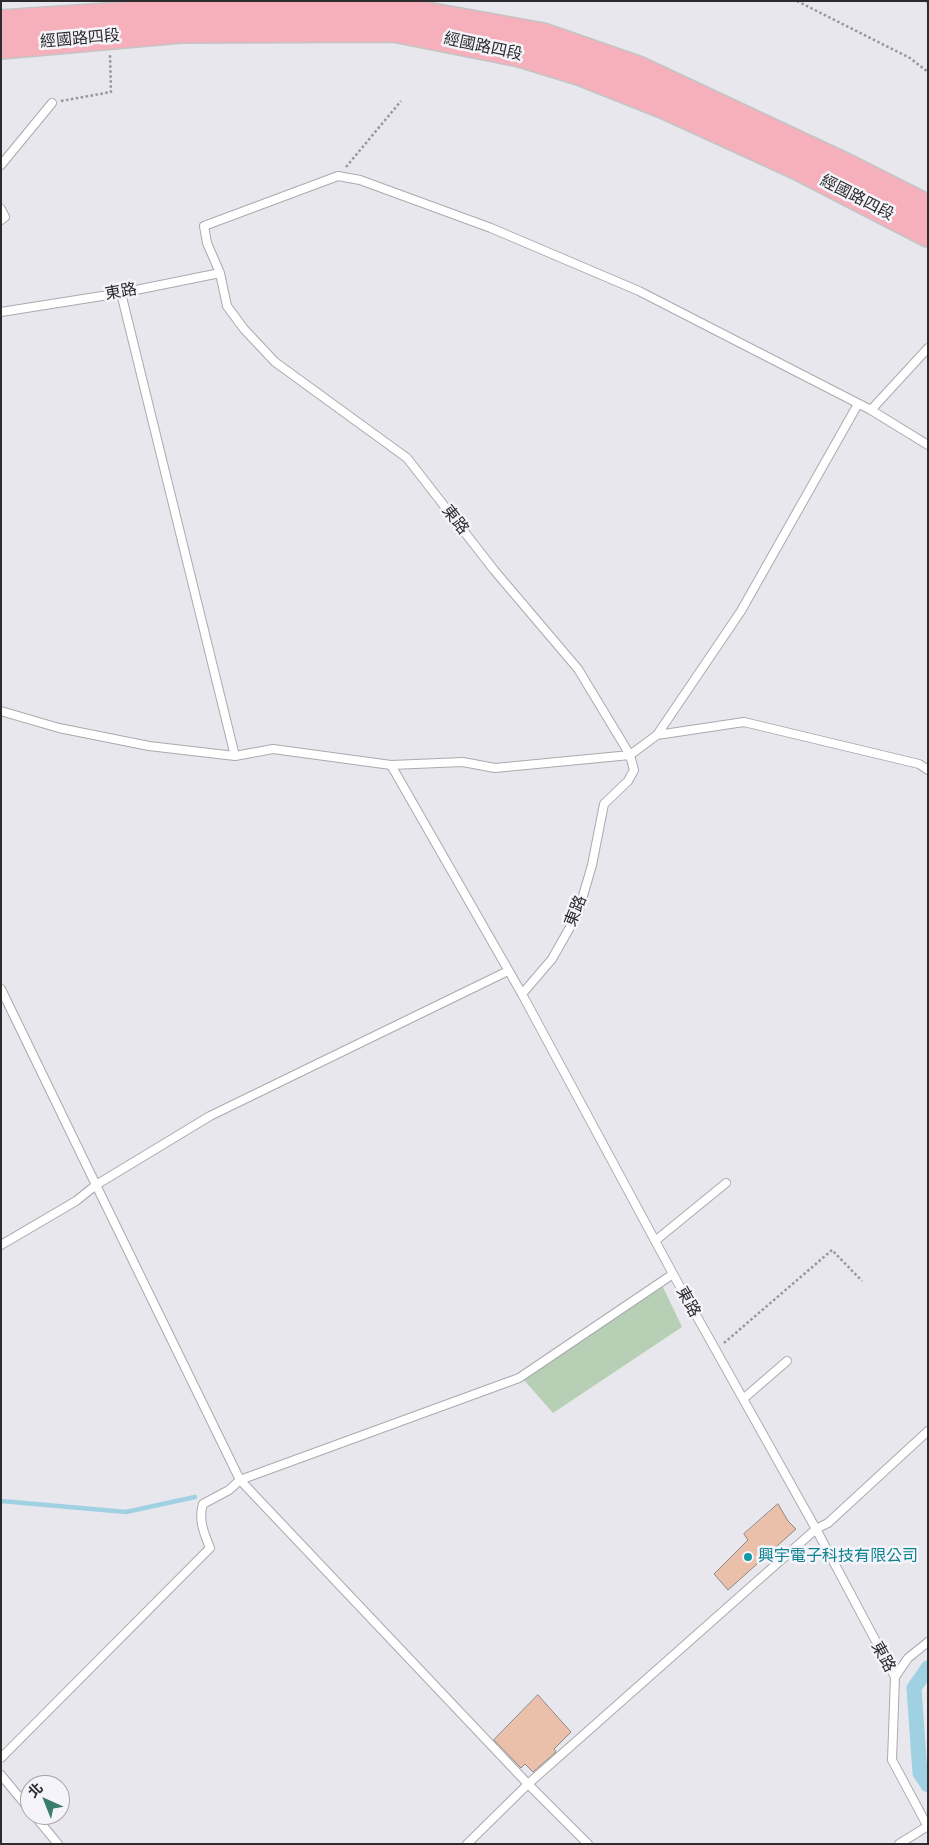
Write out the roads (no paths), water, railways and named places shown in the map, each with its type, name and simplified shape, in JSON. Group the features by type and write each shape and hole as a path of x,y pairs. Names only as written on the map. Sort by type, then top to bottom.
{"main road":[{"name":"經國路四段","path":"1,23 122,15 338,6 421,14 533,34 638,69 847,167 928,208"},
{"name":"經國路四段","path":"1,46 181,30 394,29 520,54 579,72 667,107 798,167 928,234"}],"lane":[{"path":"1,165 52,103"},
{"path":"220,273 204,226 338,176 360,180 491,228 639,292 871,410 928,445"},
{"path":"1,209 5,217 1,220"},
{"name":"東路","path":"1,312 121,293 220,273 227,306 244,329 275,362 407,458 494,570 578,670 630,755 634,770 628,781 604,804 592,865 578,913 552,959 522,994 673,1274 816,1529 895,1677 892,1760 928,1827"},
{"path":"121,293 235,756"},
{"path":"871,410 928,348"},
{"path":"1,711 59,728 149,746 235,756 273,749 391,765 463,762 495,768 630,755 657,735 741,610 858,404"},
{"path":"657,735 744,722 919,764 928,770"},
{"path":"391,765 522,994"},
{"path":"1,1245 76,1201 96,1186 210,1116 508,971"},
{"path":"1,989 240,1480 528,1784 588,1844"},
{"path":"655,1241 726,1183"},
{"path":"1,1758 210,1548 203,1532 200,1514 203,1504 229,1490 240,1480 519,1378 673,1274"},
{"path":"743,1399 787,1361"},
{"path":"467,1844 528,1784 816,1529 828,1523 928,1431"},
{"path":"895,1677 908,1658 928,1642"},
{"path":"1,1775 20,1798"},
{"path":"42,1825 58,1844"},
{"path":"898,1844 928,1827"}],"waterway":[{"path":"1,1501 126,1512 195,1497"},
{"path":"928,1668 914,1688 920,1773 928,1785"}],"place":[{"name":"興宇電子科技有限公司","path":"748,1557"}]}
